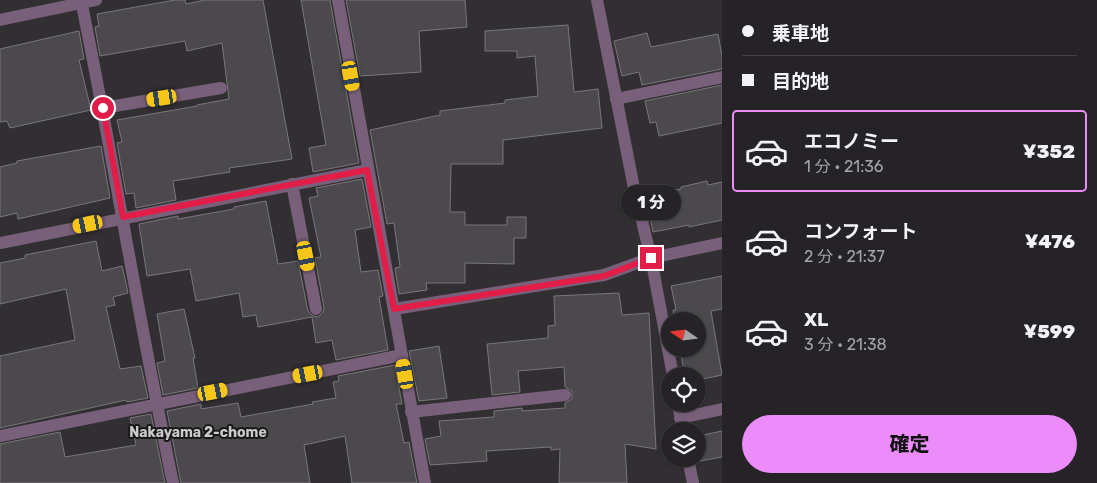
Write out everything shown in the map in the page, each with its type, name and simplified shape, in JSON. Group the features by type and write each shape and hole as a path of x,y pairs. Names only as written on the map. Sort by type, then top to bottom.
{"street":[{"path":"0,20 81,1 96,0"},
{"path":"338,0 367,170 425,483"},
{"path":"597,0 634,188 651,258 671,367"},
{"path":"81,1 103,108 173,483"},
{"path":"616,99 722,77"},
{"path":"103,108 221,88"},
{"path":"0,243 123,217 367,170"},
{"path":"292,184 316,310"},
{"path":"394,309 604,276 651,258 722,243"},
{"path":"0,436 402,355"},
{"path":"411,412 565,395"},
{"path":"680,418 722,409"},
{"path":"679,412 681,422"},
{"path":"690,467 693,483"}],"building":[{"path":"175,0 185,0 186,4 205,0 263,0 292,159 229,168 230,172 173,181 176,200 136,208 134,193 126,194 117,143 122,142 117,120 229,99 222,43 187,51 185,41 100,56 95,27 99,26 97,14"},
{"path":"301,0 330,0 359,163 313,172 309,148 326,145"},
{"path":"346,0 465,0 467,27 419,31 421,72 360,76"},
{"path":"568,25 574,92 598,89 602,128 503,140 503,164 451,164 450,212 465,212 465,225 507,225 507,217 526,217 526,238 514,238 514,264 465,263 465,283 426,283 427,290 399,294 395,268 400,267 394,223 387,224 370,130 440,115 440,111 505,103 505,100 538,96 535,56 517,58 517,51 485,51 485,31"},
{"path":"79,31 84,59 79,60 91,110 10,128 7,121 0,122 0,49"},
{"path":"647,33 651,47 718,34 722,69 642,85 639,72 622,76 614,41"},
{"path":"722,85 722,123 659,136 656,122 650,123 645,101"},
{"path":"101,146 110,198 18,219 17,213 0,217 0,167 17,163 17,161"},
{"path":"362,179 371,227 355,230 361,272 378,270 383,296 379,297 388,350 336,360 332,340 316,343 312,317 258,327 256,315 243,317 239,293 196,301 190,269 147,276 139,224 178,216 178,219 234,209 234,207 266,201 278,264 298,261 308,311 313,316 318,317 324,308 315,258 321,257 309,198 318,196 316,188"},
{"path":"707,181 708,185 722,182 722,220 653,232 645,195 681,189 681,187"},
{"path":"96,241 102,271 122,266 128,293 113,297 115,305 106,307 120,369 141,366 148,398 127,402 126,400 0,428 0,356 75,340 66,289 0,304 0,263 25,258 25,255"},
{"path":"722,276 722,309 711,311 722,375 706,378 706,367 683,367 682,358 706,358 706,312 673,312 673,310 676,310 671,286"},
{"path":"619,293 622,315 649,313 656,449 625,444 627,483 559,483 560,449 551,450 551,447 486,451 487,461 430,465 425,439 441,436 439,421 494,417 494,411 522,408 522,411 565,408 565,403 572,399 572,391 565,387 564,367 518,371 520,392 492,395 487,344 548,338 548,326 555,325 554,296"},
{"path":"184,309 195,358 193,358 198,388 163,395 157,363 165,361 157,314"},
{"path":"439,346 447,398 419,401 409,351"},
{"path":"395,365 402,404 396,404 404,443 409,442 417,483 352,483 345,436 304,445 310,483 181,483 167,411 201,404 201,409 238,403 241,417 313,404 312,402 336,398 333,382 339,381 338,376"},
{"path":"151,414 165,483 0,483 0,444 60,432 65,457 136,445 130,418"},
{"path":"722,431 722,457 706,460 706,434"}],"district":[{"name":"Nakayama 2-chome","path":"198,432"}],"route":[{"path":"103,108 123,217 367,170 394,309 604,276 651,258"}]}
